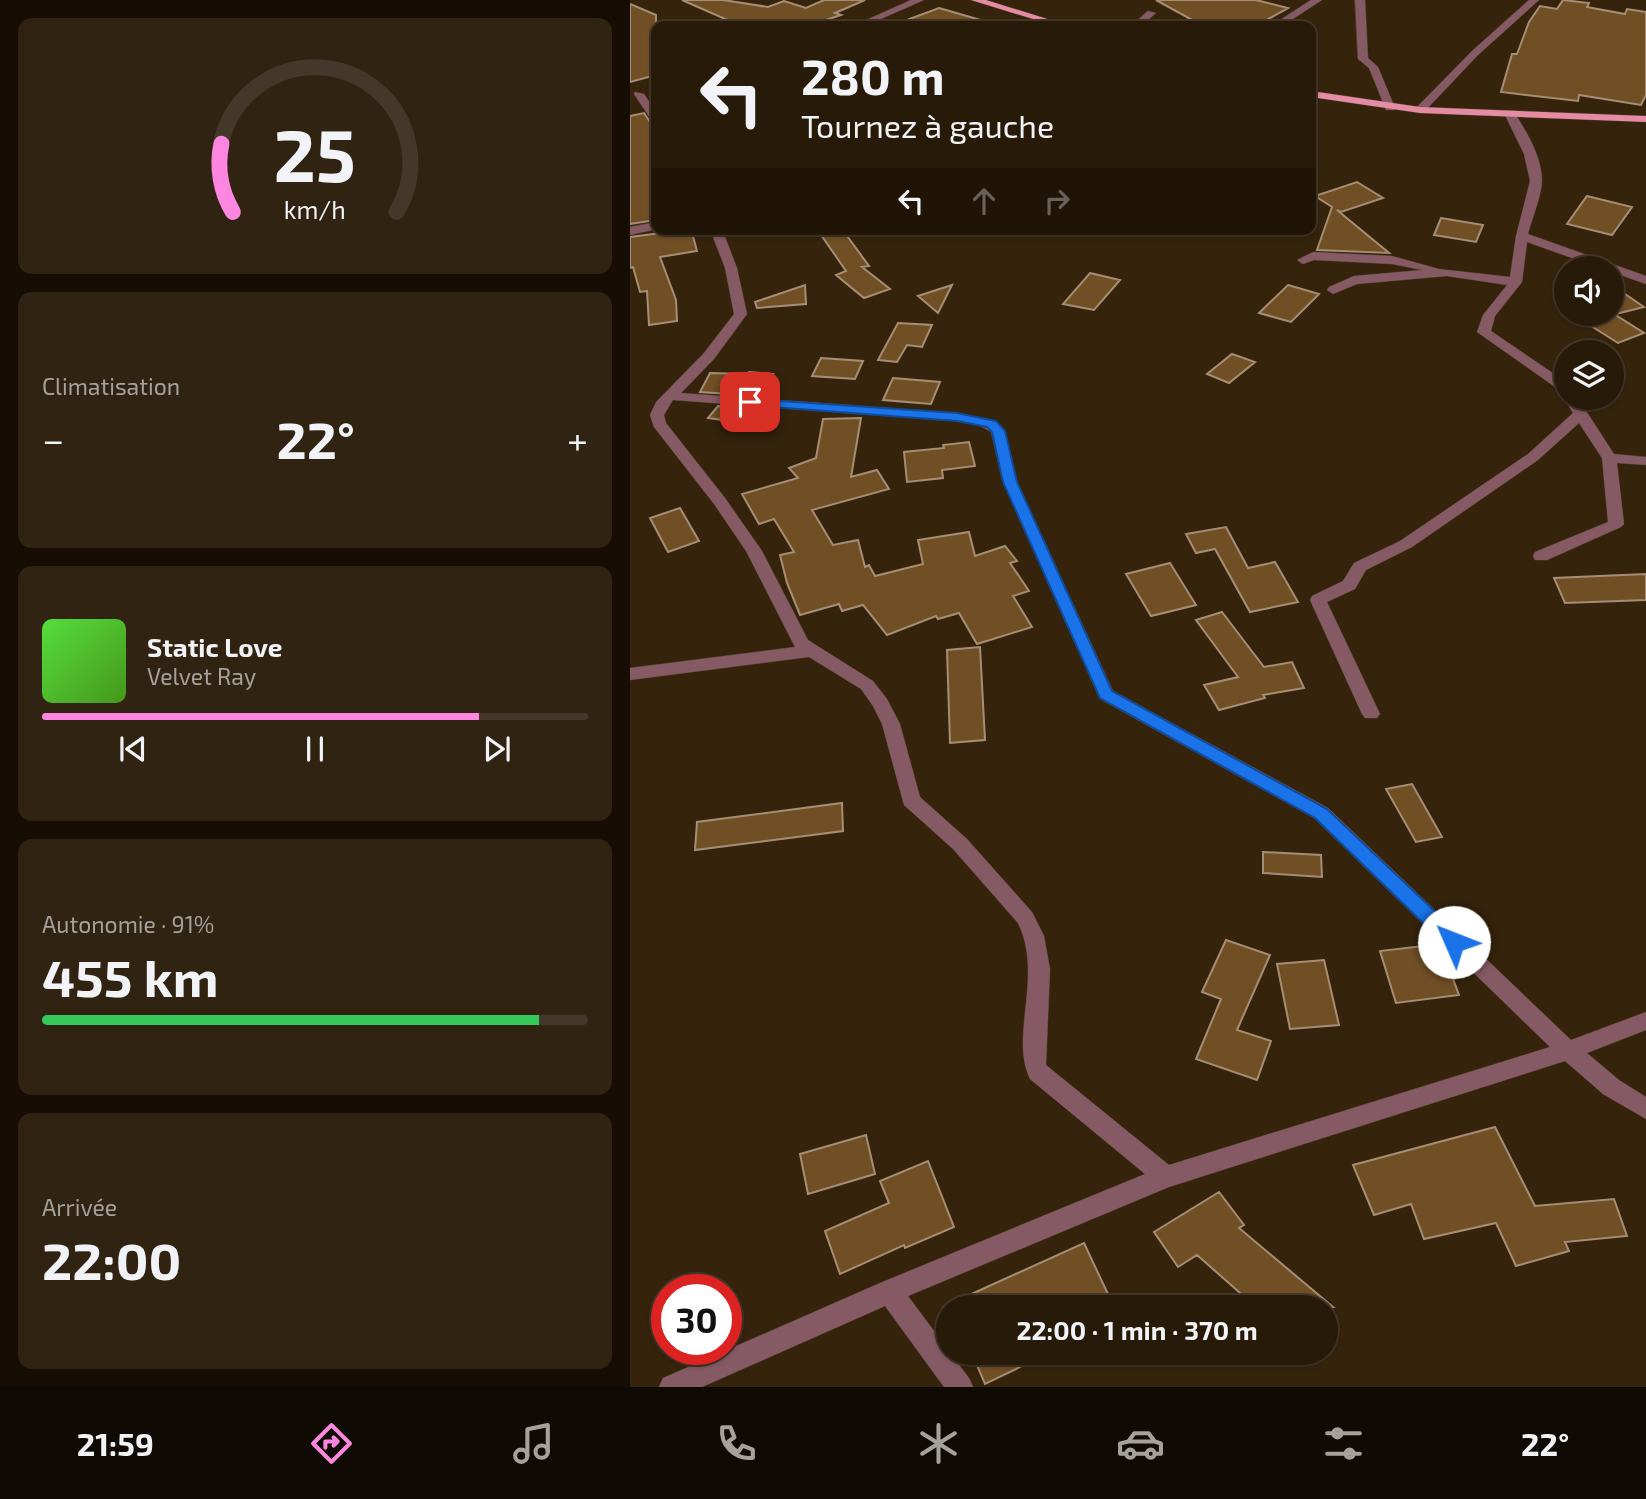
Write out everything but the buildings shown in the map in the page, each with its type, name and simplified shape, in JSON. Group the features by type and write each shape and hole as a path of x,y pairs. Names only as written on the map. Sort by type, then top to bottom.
{"main road":[{"path":"976,0 1048,21"},
{"path":"1316,95 1420,110 1646,120"}],"street":[{"path":"870,21 919,0"},
{"path":"1284,21 1317,0"},
{"path":"1360,0 1363,59 1373,67 1390,107"},
{"path":"1420,110 1475,53 1534,0"},
{"path":"1142,21 1151,13"},
{"path":"639,93 651,111"},
{"path":"1509,113 1530,154 1536,181 1522,236 1516,282 1489,315 1484,332 1554,380"},
{"path":"630,231 651,227"},
{"path":"718,235 731,268 741,314 709,356 668,397 657,415 659,424 720,501 754,551 795,636 810,651 867,685 881,703 891,724 911,800 960,844 1025,918 1034,936 1040,969 1034,1064 1038,1072 1166,1177"},
{"path":"1522,236 1646,280"},
{"path":"1303,260 1313,256 1392,260 1447,272 1516,282"},
{"path":"1333,290 1354,280 1447,272"},
{"path":"668,397 957,417 991,424 998,431 1010,482 1105,695 1321,813 1569,1051 1611,1087 1646,1109"},
{"path":"1541,556 1616,523 1609,458 1578,410"},
{"path":"1371,714 1318,600 1349,585 1360,567 1406,544 1533,457 1580,414"},
{"path":"1609,458 1646,461"},
{"path":"630,674 810,651"},
{"path":"673,1387 889,1292 1166,1177 1569,1051 1646,1021"},
{"path":"889,1292 960,1387"}],"route":[{"path":"750,402 957,417 991,424 998,431 1010,482 1105,695 1321,813 1454,942"}]}
